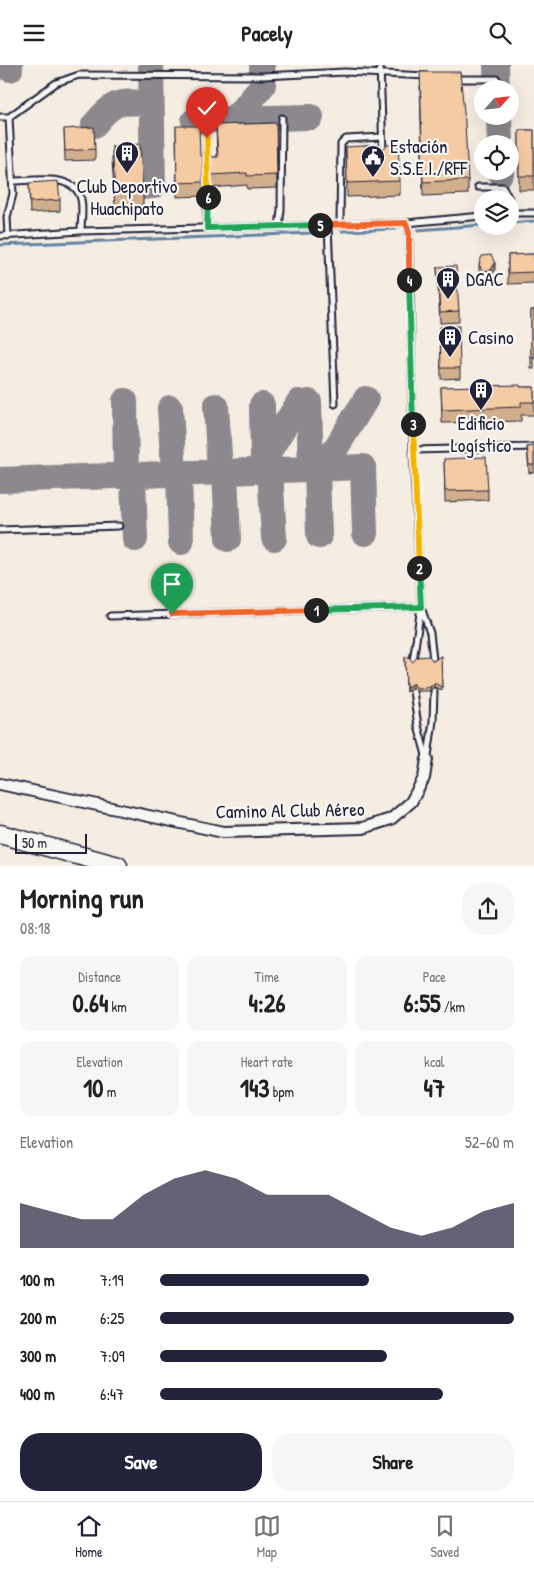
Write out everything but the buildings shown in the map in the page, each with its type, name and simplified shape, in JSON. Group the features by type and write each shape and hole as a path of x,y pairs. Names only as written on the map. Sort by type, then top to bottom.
{"highway":[{"path":"0,834 118,866"}],"street":[{"name":"Camino Al Club Aéreo","path":"0,784 209,830 238,832 353,829 383,823 405,808 420,787 427,759"}],"lane":[{"path":"380,65 383,159"},
{"path":"0,117 9,117 56,83 79,75 263,76 345,72 438,77"},
{"path":"448,78 497,79"},
{"path":"8,236 7,217 13,194 9,117"},
{"path":"279,227 281,210 282,118"},
{"path":"340,225 342,144 346,139 382,137"},
{"path":"207,138 207,228"},
{"path":"12,181 60,181 73,186 80,196 81,231"},
{"path":"478,187 504,187 505,190"},
{"path":"519,213 534,213"},
{"path":"0,235 81,231 406,223 474,217"},
{"path":"406,223 409,232 414,450 421,607 413,661"},
{"path":"328,225 335,404"},
{"path":"414,450 534,447"},
{"path":"0,530 119,526"},
{"path":"110,616 421,607"},
{"path":"421,607 430,633 433,660"},
{"name":"Camino Al Club Aéreo","path":"413,691 418,727 427,759"},
{"name":"Camino Al Club Aéreo","path":"427,759 433,721 434,691"}],"waterway":[{"path":"519,222 534,221"},
{"path":"418,230 474,226"},
{"path":"342,231 395,229"},
{"path":"0,245 313,233"}],"taxiway":[{"path":"142,187 153,186 151,65"},
{"path":"194,121 231,119 242,111 263,85 262,65"},
{"path":"496,65 497,80"},
{"path":"94,125 107,110 118,104 132,102 151,103"},
{"path":"231,119 311,117"},
{"path":"499,125 500,135"},
{"path":"323,469 366,399"},
{"path":"125,401 126,475"},
{"path":"257,471 299,402"},
{"path":"309,402 311,469"},
{"path":"262,405 263,461"},
{"path":"216,406 220,472"},
{"path":"170,408 174,474"},
{"path":"0,480 363,467 365,533"},
{"path":"317,469 319,536"},
{"path":"270,470 274,538"},
{"path":"225,472 228,539"},
{"path":"179,474 181,542"},
{"path":"133,476 135,539"}],"place":[{"name":"Club Deportivo Huachipato","path":"127,174"},
{"name":"Estación S.S.E.I./RFF","path":"373,178"},
{"name":"DGAC","path":"448,300"},
{"name":"Casino","path":"450,358"},
{"name":"Edificio Logístico","path":"481,411"}],"route":[{"path":"172,614 421,607 414,450 409,232 406,223 207,228 207,138"}]}
